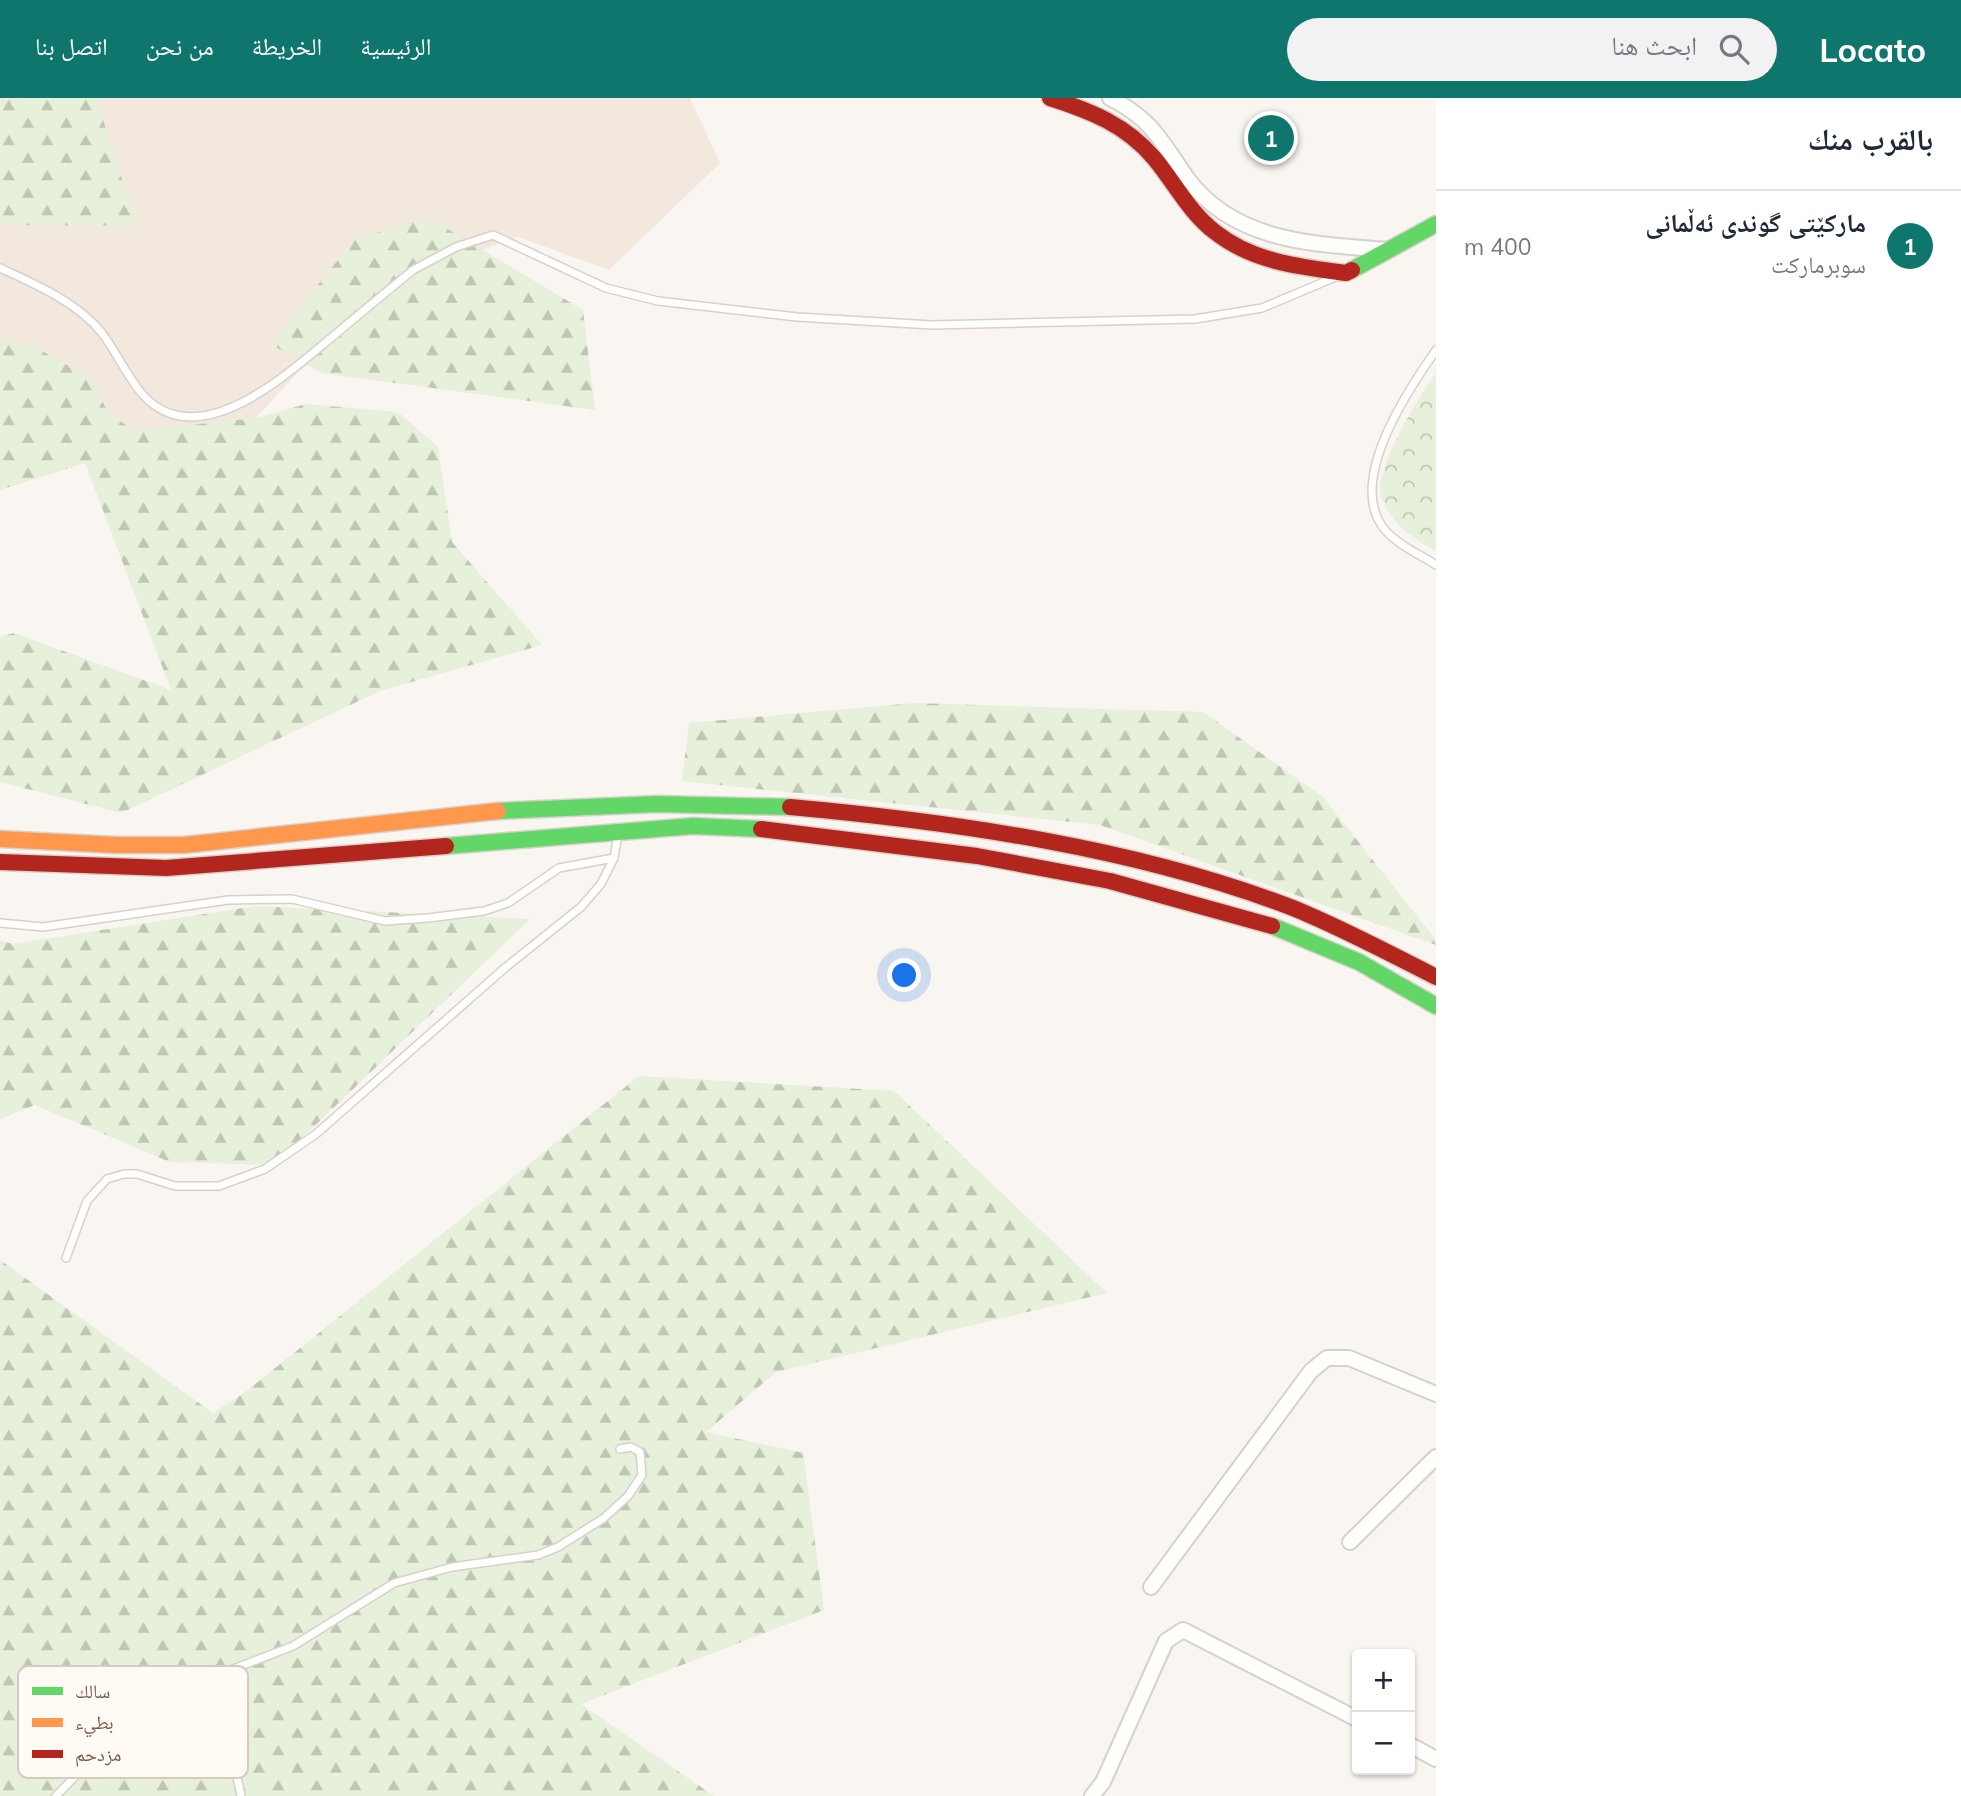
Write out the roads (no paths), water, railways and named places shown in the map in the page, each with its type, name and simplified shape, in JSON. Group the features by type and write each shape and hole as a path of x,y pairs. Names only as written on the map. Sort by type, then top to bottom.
{"main road":[{"path":"1050,98 1096,113 1125,130 1154,158 1195,214 1217,233 1257,256 1291,265 1346,273 1436,224"},
{"path":"0,839 180,846 449,814 522,809 700,804 791,807 1002,836 1173,871 1272,901 1373,945 1436,977"},
{"path":"0,862 95,868 166,868 693,825 792,831 977,856 1110,881 1254,919 1359,962 1436,1006"}],"street":[{"path":"1111,98 1140,115 1158,133 1189,180 1215,206 1243,225 1299,242 1388,250"},
{"path":"1151,1587 1311,1371 1327,1358 1349,1358 1436,1394"},
{"path":"1350,1542 1436,1457"},
{"path":"1092,1796 1103,1782 1166,1641 1183,1630 1352,1715"},
{"path":"1415,1748 1436,1759"}],"lane":[{"path":"0,268 49,292 89,320 148,400 165,411 191,416 232,407 262,394 413,270 433,257 485,236 501,238 606,288 658,301 797,317 932,325 1205,318 1262,308 1346,273"},
{"path":"1436,350 1404,396 1372,483 1373,505 1386,531 1436,565"},
{"path":"66,1258 87,1201 93,1191 107,1179 124,1174 137,1174 174,1186 219,1186 265,1169 316,1134 433,1035 506,967 581,907 601,884 614,858 619,830"},
{"path":"0,923 43,927 228,900 292,899 385,922 428,918 484,911 508,903 559,868 614,858"},
{"path":"239,1666 293,1646 394,1583 440,1570 538,1555 558,1547 604,1518 639,1480 644,1466 640,1452 631,1447 620,1449"},
{"path":"56,1796 73,1778"},
{"path":"236,1778 241,1796"}],"place":[{"name":"مارکێتی گوندی ئەڵمانی","path":"1271,138"}]}
